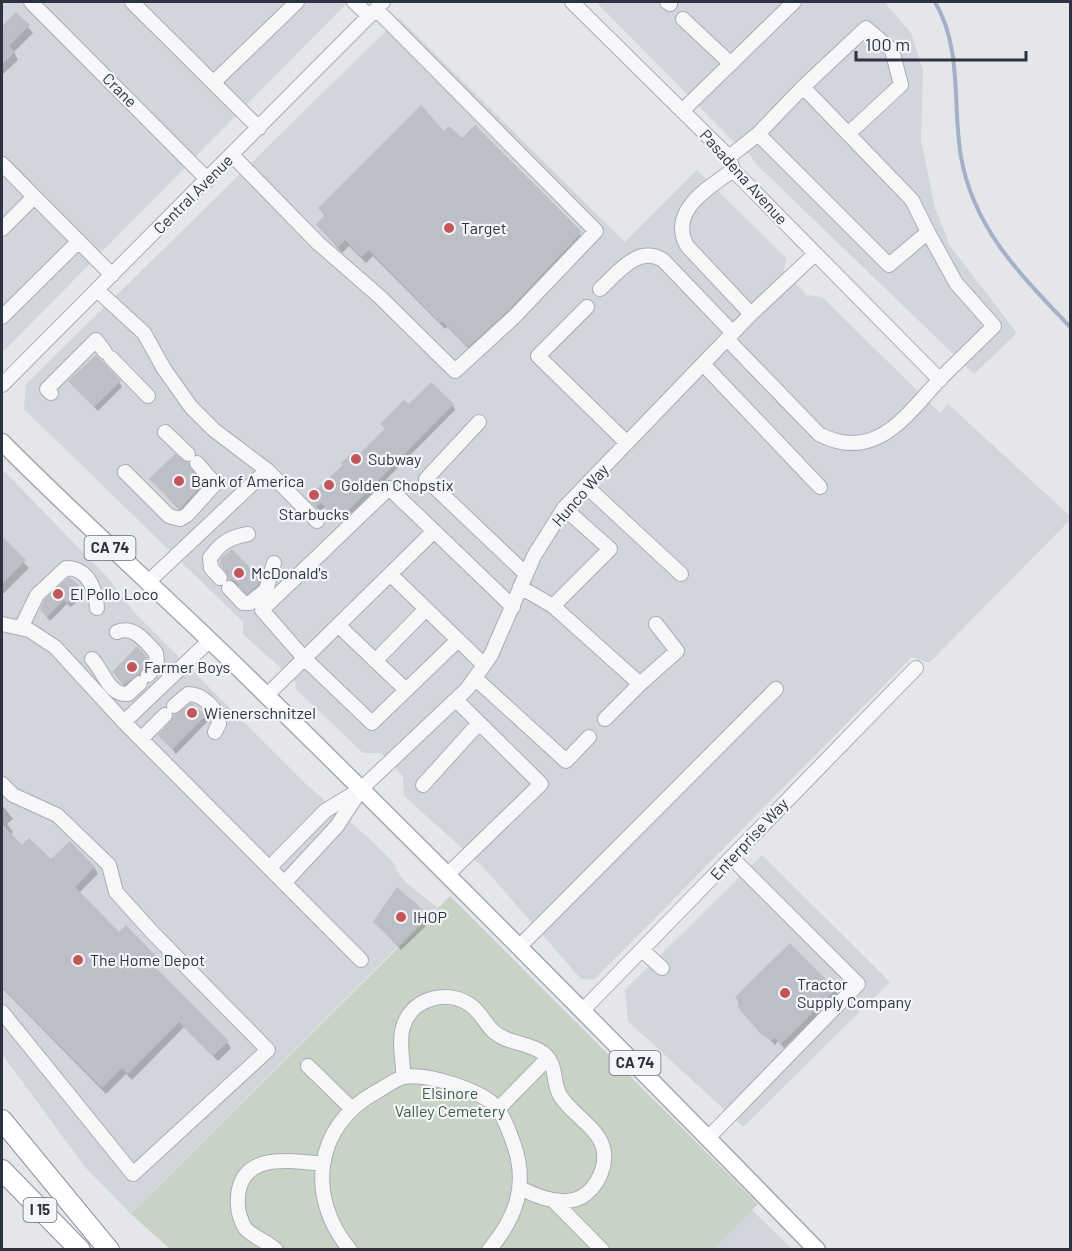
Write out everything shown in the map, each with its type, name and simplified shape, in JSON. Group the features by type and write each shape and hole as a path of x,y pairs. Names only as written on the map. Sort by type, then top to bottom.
{"highway":[{"path":"2,1120 109,1250"},
{"name":"I 15","path":"2,1170 80,1250"}],"main road":[{"name":"CA 74","path":"2,442 72,513 267,695 454,880 817,1250"}],"street":[{"name":"Crane","path":"31,2 208,180"},
{"path":"132,2 259,128"},
{"path":"214,82 297,2"},
{"path":"232,155 318,243 380,297 455,371 514,317 596,231 376,9 354,2"},
{"name":"Pasadena Avenue","path":"572,2 682,111 815,254 940,380"},
{"path":"582,12 592,2"},
{"path":"682,111 794,2"},
{"name":"Central Avenue","path":"2,385 376,9"},
{"path":"682,19 731,63"},
{"path":"751,314 687,246 682,236 681,224 685,212 700,193 803,87 866,27 892,50 901,85 848,134"},
{"path":"600,289 634,258 655,255 663,260 819,434 835,442 855,444 872,440 890,430 916,409 940,380 994,326 956,283 912,200 803,87"},
{"path":"758,134 889,265 928,232"},
{"path":"2,164 112,275"},
{"path":"2,229 34,197"},
{"path":"2,317 79,241"},
{"name":"Hunco Way","path":"270,867 326,811 361,789 456,700 484,665 513,607 534,556 564,508 751,314 815,254"},
{"path":"97,290 144,333 164,369 191,406 214,430 267,470 317,521"},
{"path":"587,307 538,356 627,443"},
{"path":"51,393 47,389 96,340 148,396"},
{"path":"703,364 820,487"},
{"path":"479,422 426,479 526,574"},
{"path":"125,472 169,516 180,519 187,515 215,484 165,432"},
{"path":"147,583 267,470"},
{"path":"586,486 681,574"},
{"path":"458,640 372,723 304,658 262,610 389,488 513,607"},
{"path":"554,606 610,549 564,508"},
{"path":"267,695 434,531"},
{"path":"248,534 232,536 217,547 210,558 211,568 243,603 250,603 266,590 274,563"},
{"path":"21,628 37,595 66,568 79,571 93,585 98,608"},
{"path":"390,574 484,665"},
{"path":"520,587 554,606 640,684"},
{"path":"375,661 426,609"},
{"path":"2,624 21,628 56,646 124,722 361,960"},
{"path":"605,719 677,651 656,624"},
{"path":"338,625 406,690"},
{"path":"92,659 102,670 110,686 119,693 128,694 144,679 157,664 156,653 132,630 125,629 117,632"},
{"path":"124,722 210,640"},
{"name":"Enterprise Way","path":"583,1010 916,668"},
{"path":"475,678 566,761 589,737"},
{"path":"520,946 776,689"},
{"path":"141,739 188,694 199,696 216,712 219,724 215,732"},
{"path":"454,880 541,784 456,700"},
{"path":"423,785 479,723"},
{"path":"2,784 13,795 57,815 109,865 116,892 151,931 268,1050 133,1174 2,1012"},
{"name":"Hunco Way","path":"285,882 337,826 361,789"},
{"path":"708,1138 858,984 732,858"},
{"path":"642,950 662,968"},
{"path":"403,1077 402,1028 413,1008 425,1000 437,998 451,997 468,1003 501,1037 540,1051 548,1058 554,1065 560,1095 600,1138 604,1161 599,1179 585,1195 574,1200 553,1200 522,1189"},
{"path":"498,1109 548,1058"},
{"path":"308,1066 351,1108"},
{"path":"350,1250 330,1221 324,1202 321,1180 325,1154 341,1122 351,1108 403,1077 442,1081 485,1097 498,1109 517,1155 522,1189 509,1224 489,1250"},
{"path":"276,1250 250,1233 241,1220 238,1202 241,1182 255,1167 270,1160 323,1164"},
{"path":"553,1200 602,1250"}],"shaded area":[{"path":"2,2 348,2 2,353"},
{"path":"596,2 884,2 911,33 923,70 921,140 935,208 950,246 1017,333 974,374 755,163 751,156 729,137"},
{"path":"399,18 625,242 697,170 786,258 784,271 807,295 822,297 940,413 948,404 1070,516 1070,520 929,663 912,657 594,980 581,979 483,867 404,796 403,777 381,753 363,753 296,689 295,681 243,634 243,622 24,409 26,384"},
{"path":"2,469 108,578 134,612 308,786 370,839 393,862 399,875 410,886 437,907 131,1214 85,1167 2,1054"},
{"path":"762,855 890,982 743,1127 628,1021 625,990"},
{"path":"752,1210 792,1249 712,1250"}],"green space":[{"name":"Elsinore Valley Cemetery","path":"450,896 758,1204 712,1250 170,1249 131,1214"}],"building":[{"path":"16,12 30,25 9,46 15,52 2,65 2,26"},
{"name":"Target","path":"421,105 444,131 449,126 462,138 475,125 582,232 508,311 468,347 442,321 440,323 369,250 361,257 345,240 338,247 316,225 325,215 318,208"},
{"path":"96,355 121,381 94,407 68,381"},
{"path":"431,382 454,404 339,520 321,503 316,507 307,498 343,465 341,463 355,450 359,454 385,429 380,424 404,400 409,404"},
{"name":"Bank of America","path":"175,454 188,463 203,484 180,509 149,479"},
{"path":"2,536 26,560 2,584"},
{"name":"McDonald's","path":"232,549 260,578 258,585 247,594 235,581 229,579 220,564 221,558"},
{"name":"El Pollo Loco","path":"69,577 79,585 71,593 75,596 67,603 64,600 47,617 40,610 44,600"},
{"name":"Farmer Boys","path":"137,646 148,661 139,674 124,685 112,672"},
{"path":"191,703 206,715 172,750 158,735 174,715"},
{"name":"The Home Depot","path":"2,824 22,845 29,838 51,859 70,841 95,867 75,887 119,932 126,925 157,957 151,963 229,1041 213,1056 179,1022 128,1074 122,1068 102,1088 2,987"},
{"name":"IHOP","path":"397,887 429,915 398,946 373,922"},
{"name":"Tractor Supply Company","path":"790,943 836,989 781,1044 774,1038 771,1041 759,1032 737,1006 741,1003 735,997"}],"waterway":[{"path":"935,2 950,39 955,78 958,137 967,183 977,207 1002,250 1070,327"}],"place":[{"name":"Target","path":"449,228"},
{"name":"Subway","path":"356,459"},
{"name":"Bank of America","path":"179,481"},
{"name":"Golden Chopstix","path":"329,485"},
{"name":"Starbucks","path":"314,495"},
{"name":"McDonald's","path":"239,573"},
{"name":"El Pollo Loco","path":"58,594"},
{"name":"Farmer Boys","path":"132,667"},
{"name":"Wienerschnitzel","path":"192,713"},
{"name":"IHOP","path":"401,917"},
{"name":"The Home Depot","path":"78,960"},
{"name":"Tractor Supply Company","path":"785,993"}]}
